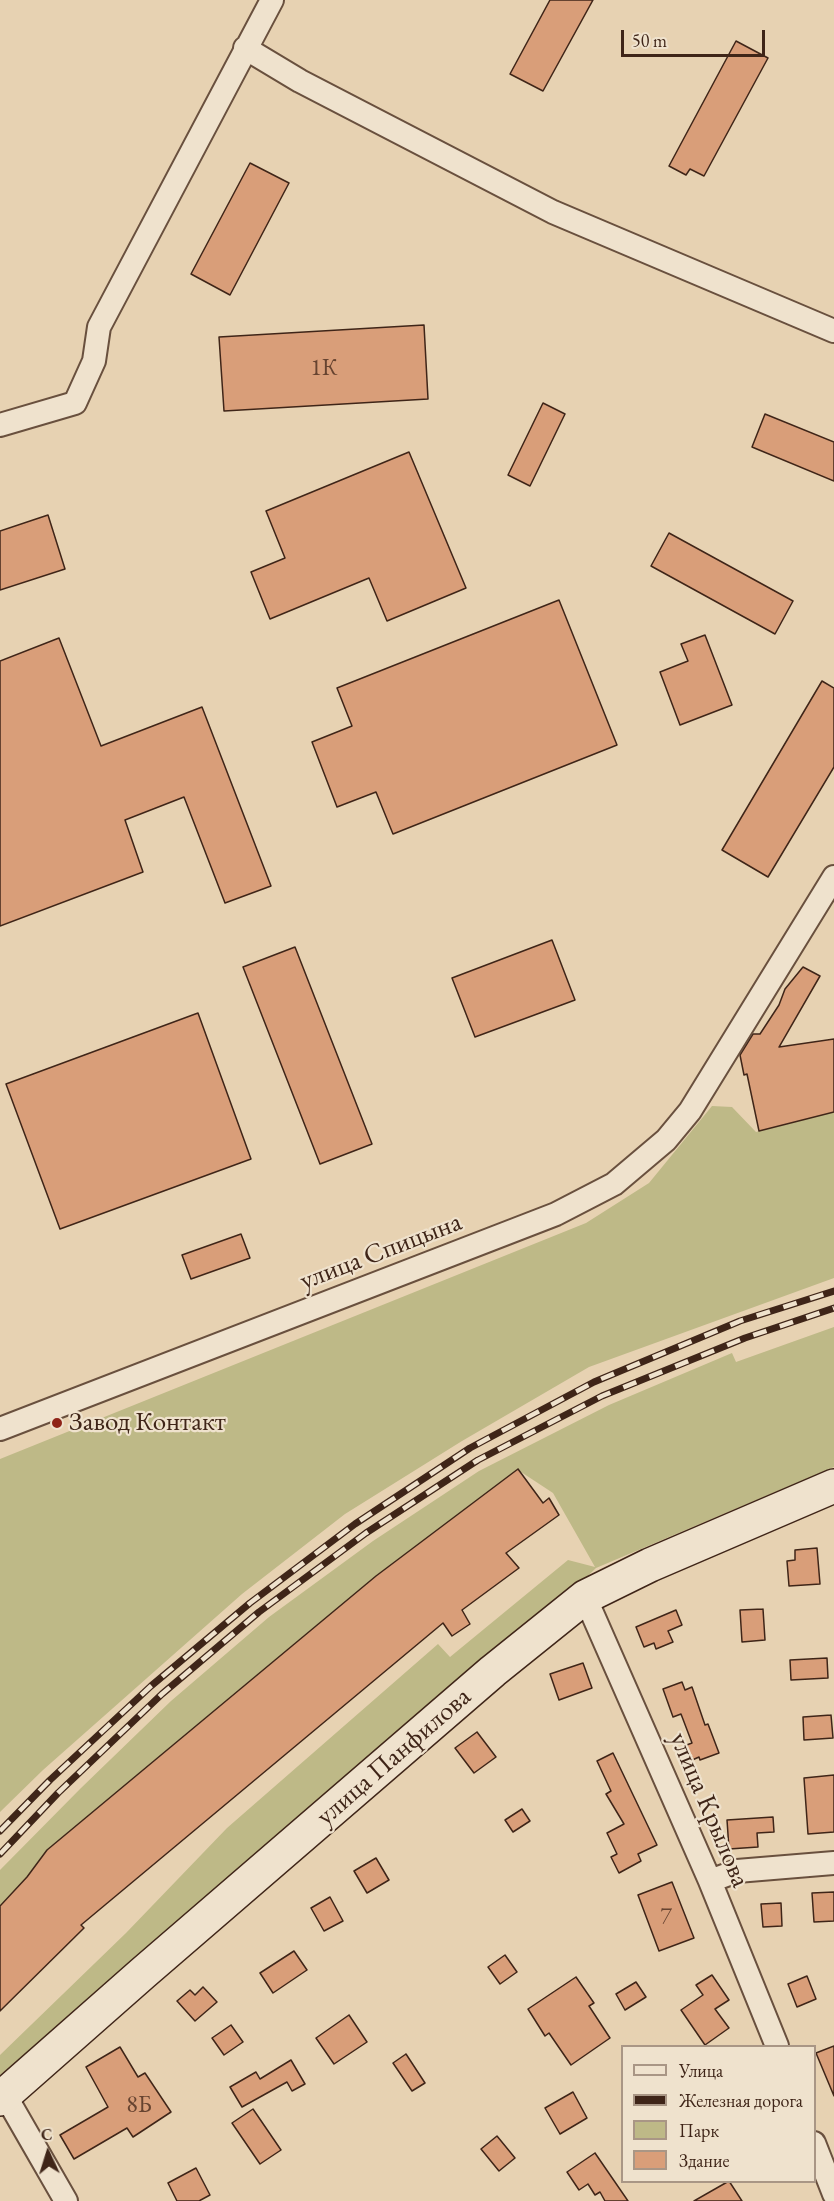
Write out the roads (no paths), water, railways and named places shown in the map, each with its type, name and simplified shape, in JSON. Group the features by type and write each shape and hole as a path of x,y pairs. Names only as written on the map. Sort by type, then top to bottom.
{"main road":[{"name":"улица Панфилова","path":"3,2097 143,1973 475,1687 585,1597 650,1565 834,1486"}],"street":[{"path":"0,425 75,403 94,361 99,327 272,0"},
{"path":"245,48 300,81 553,212 834,331"},
{"name":"улица Спицына","path":"0,1429 556,1214 614,1184 666,1140 719,1080 727,1051 834,877"},
{"name":"улица Крылова","path":"585,1597 710,1881 777,2045"},
{"path":"710,1881 737,1871 834,1863"},
{"path":"3,2097 66,2201"},
{"path":"816,2148 834,2194"}],"railway":[{"path":"0,1831 50,1780 151,1686 250,1603 355,1524 470,1448 594,1382 740,1321 834,1291"},
{"path":"0,1854 58,1793 162,1694 259,1612 366,1533 478,1460 602,1396 745,1338 834,1308"}],"place":[{"name":"Завод Контакт","path":"57,1423"}]}
